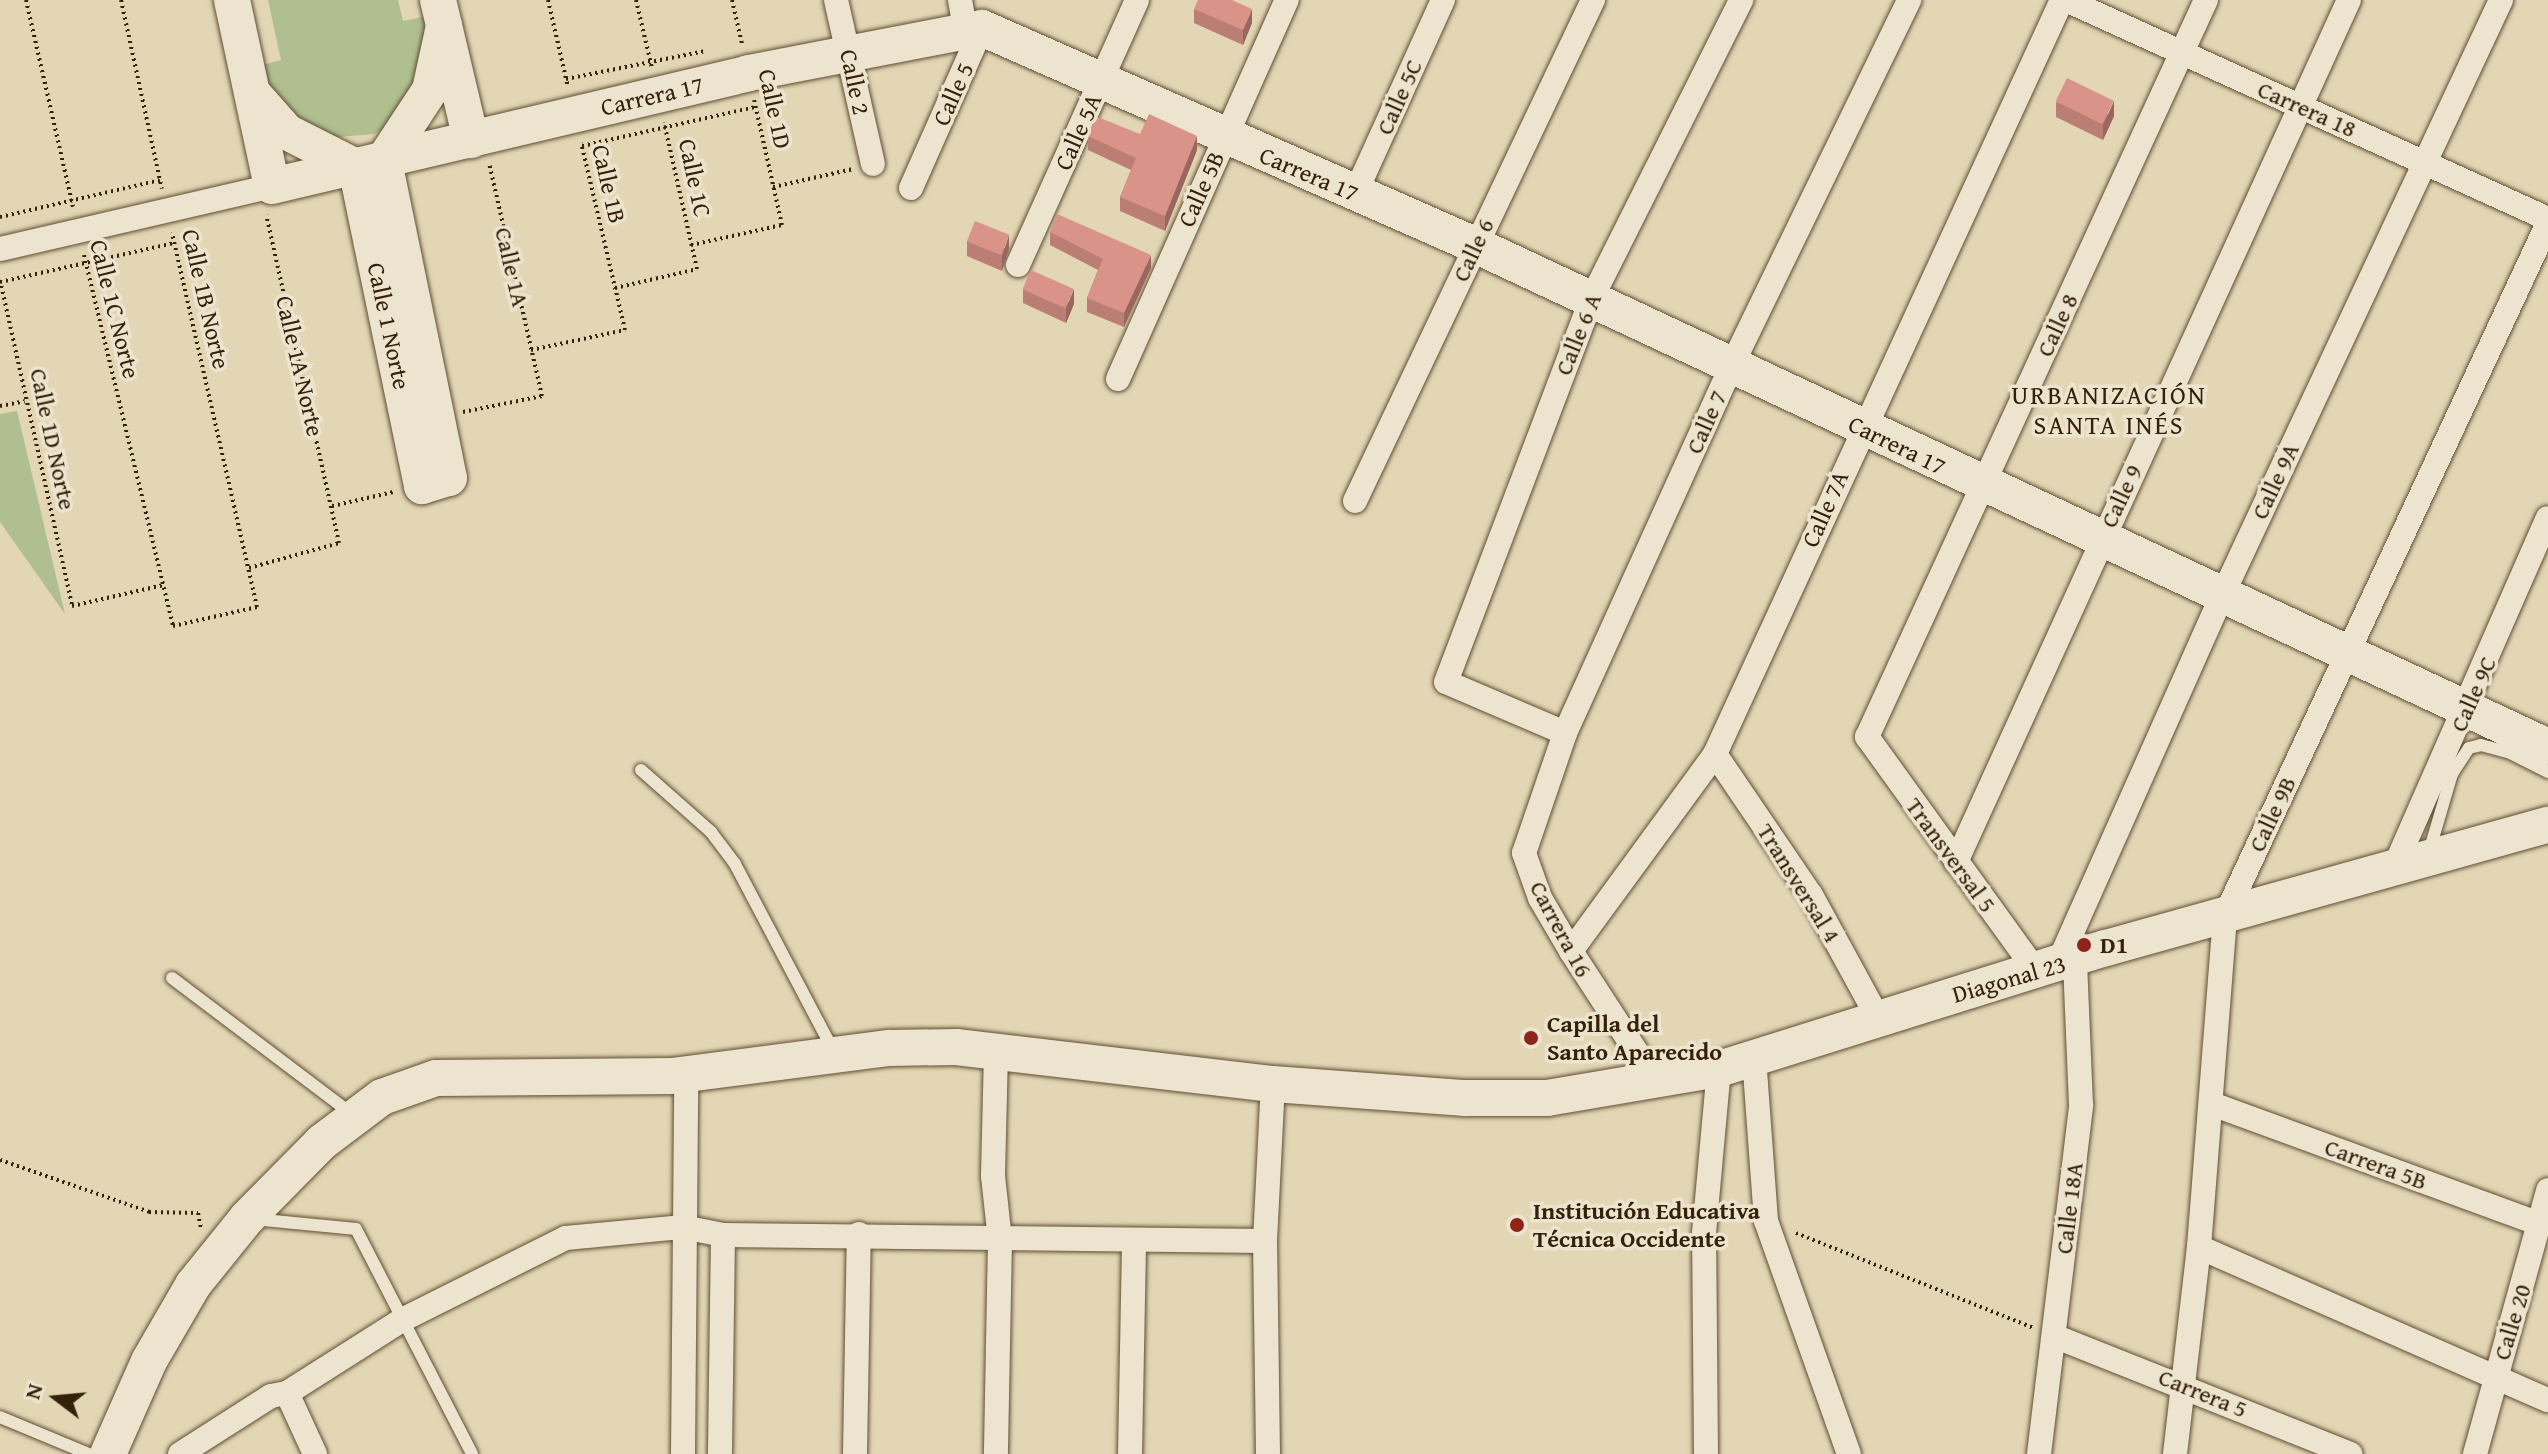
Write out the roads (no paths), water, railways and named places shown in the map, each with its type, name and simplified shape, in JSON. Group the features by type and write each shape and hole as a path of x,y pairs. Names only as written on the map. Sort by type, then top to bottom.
{"street":[{"path":"232,0 252,91 266,188"},
{"name":"Calle 2","path":"836,0 873,164"},
{"name":"Calle 5A","path":"1018,265 1137,0"},
{"name":"Calle 5B","path":"1118,379 1287,0"},
{"name":"Calle 5C","path":"1355,194 1443,0"},
{"name":"Calle 6","path":"1355,501 1593,0"},
{"name":"Calle 6 A","path":"1565,733 1446,682 1590,302 1741,0"},
{"name":"Calle 7","path":"1524,853 1565,733 1731,367 1909,0"},
{"name":"Carrera 18","path":"2064,0 2548,221"},
{"name":"Calle 7A","path":"1571,951 1715,754 1861,428 2064,0"},
{"name":"Calle 8","path":"1867,737 2206,0"},
{"name":"Calle 9","path":"1956,862 2349,0"},
{"name":"Calle 9A","path":"2056,966 2222,596 2501,0"},
{"path":"252,91 287,132 370,163 430,90 441,13"},
{"path":"441,13 477,138"},
{"name":"Carrera 17","path":"0,249 477,138 578,130 658,95 848,52 975,14 1101,80 1224,138 1475,245 1983,486 2468,707 2548,747"},
{"name":"Calle 5","path":"911,188 975,14"},
{"name":"Calle 1 Norte","path":"370,163 437,418 436,482 370,163"},
{"name":"Calle 9B","path":"2175,1454 2199,1247 2225,916 2548,221"},
{"name":"Calle 9C","path":"2410,863 2468,707 2548,518"},
{"name":"Transversal 5","path":"1867,737 1956,862 2056,966"},
{"name":"Transversal 4","path":"1715,754 1811,895 1877,1016"},
{"name":"Diagonal 23","path":"108,1454 149,1361 208,1266 247,1218 322,1142 382,1097 436,1078 686,1075 889,1048 996,1052 1273,1084 1465,1098 1547,1098 1719,1069 1877,1016 2548,825"},
{"name":"Carrera 16","path":"1524,853 1540,898 1656,1082"},
{"name":"Calle 18A","path":"2039,1454 2081,1105 2056,966"},
{"path":"996,1052 993,1176 1000,1240 996,1454"},
{"path":"1754,1057 1766,1221 1849,1454"},
{"path":"1706,1454 1704,1233 1719,1069"},
{"path":"683,1454 686,1075"},
{"path":"1268,1454 1265,1241 1271,1198 1273,1084"},
{"name":"Carrera 5B","path":"2212,1104 2540,1224"},
{"name":"Calle 20","path":"2475,1454 2495,1378 2537,1279 2540,1224 2548,1190"},
{"path":"180,1454 271,1396 287,1393 402,1320 566,1238 683,1227 723,1235 859,1234 1000,1240 1265,1241"},
{"path":"855,1454 859,1234"},
{"path":"720,1454 723,1235"},
{"path":"1130,1454 1134,1240"},
{"path":"2199,1247 2548,1400"},
{"name":"Carrera 5","path":"2054,1336 2182,1384 2350,1454"},
{"path":"287,1393 315,1454"}],"lane":[{"path":"2410,863 2452,774 2469,748 2508,752 2548,772"},
{"path":"641,770 711,832 735,864 836,1056"},
{"path":"172,978 356,1117"},
{"path":"247,1218 356,1229 472,1454"},
{"path":"0,1417 89,1454"}],"place":[{"name":"D1","path":"2084,945"},
{"name":"Capilla del Santo Aparecido","path":"1531,1038"},
{"name":"Institución Educativa Técnica Occidente","path":"1517,1225"}],"district":[{"name":"URBANIZACIÓN SANTA INÉS","path":"2109,410"}]}
